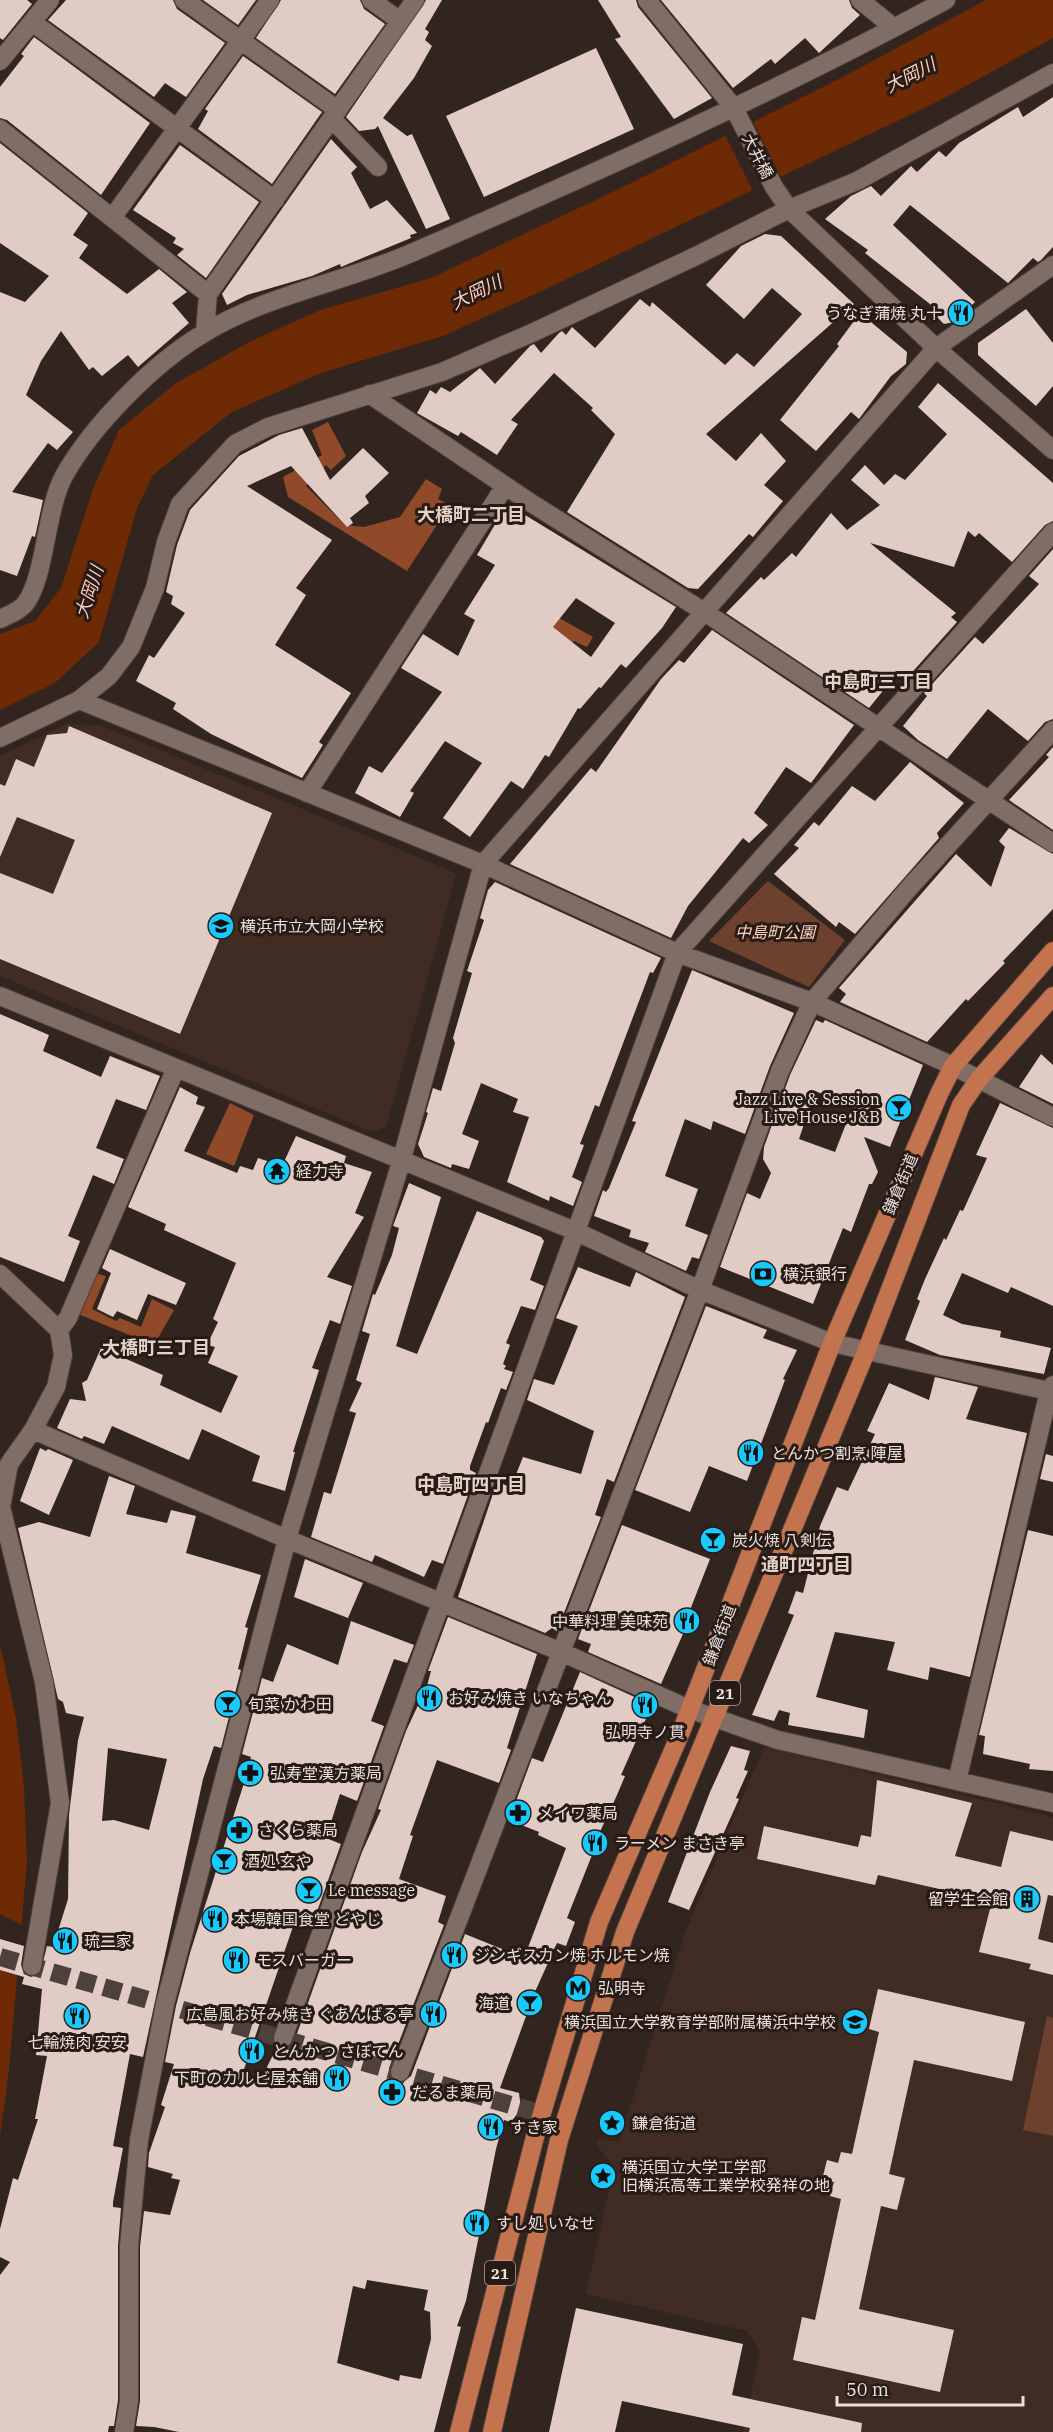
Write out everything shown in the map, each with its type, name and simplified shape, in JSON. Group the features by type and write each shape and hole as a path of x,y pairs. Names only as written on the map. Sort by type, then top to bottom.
{"main road":[{"name":"鎌倉街道","path":"459,2432 536,2133 599,1922 689,1709 832,1343 953,1066 1053,951"},
{"name":"鎌倉街道","path":"492,2432 559,2140 625,1932 866,1352 961,1105 979,1079 1053,996"}],"street":[{"path":"0,62 50,0"},
{"path":"184,0 335,114 378,167"},
{"path":"112,218 270,0"},
{"path":"371,0 400,21"},
{"path":"205,332 208,294 415,0"},
{"name":"大井橋","path":"646,0 738,117 774,187 789,209 936,348 1053,450"},
{"path":"860,0 893,27"},
{"path":"0,619 24,605 31,593 49,518 64,476 86,444 108,415 175,353 205,332 231,318 358,275 738,117 893,27 946,0"},
{"path":"32,22 275,200"},
{"path":"0,738 79,700 109,676 131,647 155,588 180,504 235,444 268,427 442,372 524,336 696,256 789,209 857,181 1053,73"},
{"path":"0,129 208,294"},
{"path":"124,2432 129,2402 129,2246 139,2140 165,2004 287,1539 401,1162 483,864 706,613 936,348 1053,265"},
{"path":"369,394 505,486 880,726 1053,843"},
{"path":"307,793 505,486"},
{"path":"283,2038 440,1600 677,953 1053,532"},
{"path":"79,700 483,864 677,953 812,1002 953,1066 1053,1117"},
{"path":"400,2072 559,1651 699,1290 780,1071 812,1002 909,888 1053,730"},
{"path":"0,996 401,1162 575,1231 699,1290 832,1343 866,1352 1052,1389 957,1781"},
{"path":"59,1330 68,1318 176,1068"},
{"path":"0,1274 59,1330 63,1355 56,1387 33,1430 9,1464 1,1507 44,1682 60,1803 32,1966"},
{"path":"33,1430 287,1539 440,1600 689,1709 778,1740 1053,1803"}],"shaded area":[{"path":"328,422 346,456 331,470 326,465 306,486 345,525 364,527 400,517 426,479 442,489 438,499 450,505 407,571 288,497 283,477 322,455 312,430"},
{"path":"552,614 593,637 587,647 574,641 555,664 544,619"},
{"name":"横浜市立大岡小学校","path":"66,724 100,725 449,870 456,875 386,1127 372,1132 0,976 0,756"},
{"path":"230,1103 254,1115 234,1166 206,1154"},
{"path":"94,1273 106,1276 92,1309 116,1321 120,1318 141,1327 152,1299 174,1310 154,1345 78,1314"},
{"name":"横浜国立大学教育学部附属横浜中学校","path":"764,1747 1053,1817 1053,2432 743,2432 760,2352 747,2331 586,2294 614,2168 597,2145 598,2138 619,2142 685,1933"}],"green space":[{"name":"中島町公園","path":"768,881 845,940 809,987 709,941"},
{"path":"1047,2016 1053,2018 1053,2136 1023,2130"}],"water":[{"name":"大岡川","path":"986,0 1053,0 1053,38 939,101 544,290 443,336 321,373 232,412 153,475 137,508 99,642 55,683 0,710 0,634 35,621 61,588 93,489 119,430 176,383 251,341 320,310 431,278 625,186 837,80"},
{"path":"0,1645 16,1718 24,1787 27,1861 9,2070 0,2137"}],"pier":[{"path":"752,119 782,179 754,193 724,133"},
{"path":"0,1914 25,1927 21,1976 0,1970"}],"building":[{"path":"0,0 27,0 32,4 3,40 0,38"},
{"path":"66,0 173,0 177,9 225,43 186,97 165,83 154,97 48,20"},
{"path":"203,0 256,0 238,25"},
{"path":"281,0 360,0 364,9 385,24 335,94 256,38"},
{"path":"426,0 442,0 425,29 429,32 425,40 432,46 414,78 383,118 407,136 412,134 450,219 426,229 378,126 375,129 359,131 346,117"},
{"path":"598,0 636,0 638,7 712,98 674,119 615,39 621,37"},
{"path":"661,0 849,0 852,8 860,15 819,53 805,38 775,64 771,59 733,88"},
{"path":"34,37 150,123 101,195 7,120 0,118 0,87 24,56 21,54"},
{"path":"596,48 634,129 484,197 446,116"},
{"path":"243,56 322,112 272,184 198,129 208,111 205,109"},
{"path":"1053,97 1053,247 1041,260 1038,262 1033,258 1008,283 910,205 893,225 975,302 954,322 944,324 932,312 935,308 865,253 868,250 825,219 851,196 871,186 881,196 911,166 917,172 939,151 946,157 959,143 1018,107 1023,117"},
{"path":"331,139 357,167 351,173 370,209 387,200 417,233 410,235 411,238 341,267 340,264 312,276 247,295 227,305 222,294"},
{"path":"0,143 88,213 73,235 88,245 79,258 127,294 159,269 187,292 172,303 189,323 138,367 128,355 102,376 93,367 89,370 61,331 41,361 26,395 73,432 57,450 48,443 12,492 43,500 35,537 32,536 17,576 0,570 0,292 25,302 49,276 0,243"},
{"path":"180,145 259,202 206,278 177,255 184,249 173,243 176,238 133,210"},
{"path":"765,234 781,236 854,304 706,434 736,461 761,433 786,461 764,485 783,501 753,537 749,534 698,589 688,588 567,512 615,434 591,410 593,408 554,373 511,420 518,424 497,455 461,432 458,436 417,413 430,390 436,394 441,387 450,392 480,368 495,384 530,346 534,344 541,353 559,333 562,331 566,335 572,327 595,348 640,299 650,307 652,302 725,365 737,353 754,367 802,314 772,288 744,319 706,285 741,246"},
{"path":"1026,309 1053,343 1053,386 1036,406 978,355 978,343"},
{"path":"860,313 907,352 906,364 891,376 859,419 851,412 816,451 780,420 839,346 837,344"},
{"path":"938,383 1053,483 1053,521 1045,525 1012,562 979,533 975,537 968,531 954,567 870,543 956,613 951,617 957,622 907,678 899,671 869,708 726,613 761,577 764,580 792,553 796,557 831,513 847,530 880,505 851,480 865,465 884,485 895,474 905,480 947,434 918,407"},
{"path":"302,428 330,480 363,448 389,473 365,496 369,503 350,518 353,523 347,527 291,466 247,486 332,540 296,588 306,595 275,645 351,693 319,742 323,745 302,778 211,734 173,709 176,703 136,681 149,655 154,658 185,613 171,604 173,596 166,592 177,545 190,510 239,456 279,435"},
{"path":"507,504 676,607 662,628 626,668 621,664 601,688 599,687 580,709 578,708 549,757 545,755 523,789 511,781 470,837 443,818 482,763 445,741 410,791 414,793 400,817 355,793 369,766 382,773 442,692 401,668 423,634 458,656 475,620 464,614 495,565 477,555","holes":["576,598 615,623 591,657 553,627"]},
{"path":"1053,549 1053,719 1045,722 1028,741 988,709 947,759 918,740 903,726 927,696 924,693 975,637 983,644 1039,584 1029,576"},
{"path":"712,630 854,725 811,783 786,767 754,813 768,825 749,843 743,838 688,906 671,938 510,864 591,768 596,772 661,679 679,660 684,663"},
{"path":"69,726 272,813 180,1034 0,959 0,873 53,894 75,840 17,817 0,857 0,784 5,786 16,759 34,767 47,735 67,733"},
{"path":"1053,747 1053,830 1009,800 1049,757 1046,755"},
{"path":"910,762 964,803 937,833 939,838 855,934 839,922 836,927 774,874 799,848 794,845 814,822 819,826 852,786 875,801"},
{"path":"1009,828 1053,854 1053,909 1003,961 1005,963 968,1001 966,999 927,1042 840,1002 846,994 839,988 956,854 991,887 1005,847 999,841"},
{"path":"495,882 661,958 653,973 650,972 599,1107 595,1105 580,1144 584,1145 572,1177 582,1182 573,1206 550,1196 549,1201 507,1182 529,1117 513,1112 518,1099 481,1083 462,1134 479,1141 469,1169 452,1164 451,1168 424,1157 418,1144 433,1088 441,1091 455,1043 453,1038 472,973 467,971 484,920 480,918 488,890"},
{"path":"692,970 794,1013 770,1066 745,1134 713,1121 711,1130 685,1119 665,1176 698,1189 685,1226 708,1235 699,1259 692,1257 686,1271 645,1252 649,1243 629,1237 631,1230 594,1216 603,1190 606,1192 609,1188 636,1122 632,1121"},
{"path":"0,1014 49,1035 43,1051 101,1077 110,1056 160,1076 146,1110 116,1099 96,1148 124,1159 114,1184 93,1175 68,1236 80,1241 64,1282 0,1257"},
{"path":"816,1020 823,1023 825,1020 923,1065 890,1147 864,1137 878,1172 872,1184 869,1184 851,1232 843,1228 813,1304 720,1267 747,1193 760,1199 771,1173 763,1159 764,1147 790,1075","holes":["815,1091 853,1106 835,1152 799,1139"]},
{"path":"1041,1054 1053,1065 1053,1104 1019,1087"},
{"path":"180,1087 198,1097 196,1104 205,1107 184,1151 237,1173 240,1166 253,1170 258,1158 282,1166 296,1136 346,1156 344,1163 372,1172 355,1213 364,1217 327,1277 352,1286 340,1324 330,1320 312,1368 319,1370 293,1452 295,1452 285,1491 252,1481 260,1456 202,1429 189,1460 112,1426 104,1444 84,1436 82,1439 57,1428 70,1399 86,1401 82,1383 87,1380 101,1348 163,1375 160,1385 221,1413 238,1376 208,1363 215,1347 207,1345 218,1322 213,1319 236,1263 164,1230 166,1224 128,1207"},
{"path":"1000,1103 1053,1128 1053,1306 1011,1287 1008,1293 962,1273 943,1315 962,1324 1001,1331 1000,1337 1051,1348 1044,1374 940,1355 905,1340 920,1301 917,1299 925,1279 944,1238 946,1240 960,1210 963,1211 987,1158 976,1155"},
{"path":"409,1183 441,1197 396,1346 417,1354 477,1211 541,1237 544,1241 530,1280 544,1286 535,1310 521,1306 506,1343 510,1345 503,1364 506,1366 504,1369 513,1372 506,1390 501,1388 488,1423 486,1422 470,1466 470,1470 476,1473 443,1564 432,1560 424,1577 375,1555 372,1562 311,1537 324,1492 331,1494 356,1413 349,1411 362,1383 356,1380 370,1334 362,1331 373,1294 375,1295 392,1255 399,1228 393,1226"},
{"path":"110,1249 186,1283 176,1305 148,1294 137,1320 117,1311 113,1317 97,1309 111,1273 102,1268"},
{"path":"578,1267 630,1287 636,1272 685,1297 614,1482 607,1479 595,1515 601,1517 557,1631 552,1628 545,1633 458,1597 497,1482 511,1487 523,1457 581,1474 594,1431 527,1400 534,1379 554,1385 578,1326 556,1318"},
{"path":"706,1306 767,1330 763,1338 797,1350 783,1379 785,1380 747,1481 709,1466 690,1512 635,1490"},
{"path":"935,1377 978,1387 966,1419 1027,1433 970,1677 930,1667 928,1680 887,1670 895,1642 835,1632 816,1697 868,1710 864,1738 788,1725 790,1713 779,1710 774,1721 752,1715 794,1615 788,1613 796,1591 803,1593 820,1526 837,1487 848,1491 875,1434 867,1431 889,1383 929,1400"},
{"path":"40,1448 73,1460 49,1515 20,1501"},
{"path":"1046,1454 1053,1456 1053,1482 1040,1479"},
{"path":"109,1476 135,1486 126,1514 167,1523 171,1510 196,1516 186,1553 261,1575 245,1627 248,1628 238,1669 241,1670 221,1748 214,1746 203,1779 143,2057 130,2054 113,2146 123,2148 113,2202 113,2207 121,2208 118,2246 118,2400 114,2426 109,2426 108,2432 0,2432 0,2275 10,2262 0,2257 0,2229 13,2178 18,2180 38,2119 35,2119 47,2056 36,2055 42,1989 22,1984 24,1977 0,1970 0,1939 24,1946 21,1965 24,1974 31,1977 40,1974 47,1946 53,1947 68,1899 69,1815 78,1740 84,1717 66,1713 63,1702 58,1699 18,1528 39,1522 90,1537","holes":["108,1748 167,1759 149,1830 114,1820 102,1821"]},
{"path":"622,1525 710,1559 690,1610 693,1611 661,1684 588,1652 591,1644 578,1639"},
{"path":"1028,1530 1053,1536 1053,1771 1029,1769 1030,1764 983,1754 985,1736 979,1735"},
{"path":"305,1559 363,1583 348,1618 294,1597"},
{"path":"448,1617 537,1654 507,1748 511,1750 499,1783 437,1760 410,1835 413,1836 399,1879 446,1896 438,1922 444,1925 389,2068 389,2074 395,2082 402,2083 411,2076 465,1934 524,1958 566,1848 538,1835 539,1832 509,1820 532,1758 543,1762 580,1672 652,1705 621,1775 625,1776 592,1849 594,1850 567,1918 575,1922 566,1946 557,1943 534,1994 500,2088 519,2093 521,2109 511,2122 504,2120 496,2149 466,2301 457,2326 461,2327 434,2432 179,2432 136,2426 140,2401 140,2247 144,2211 170,2215 180,2180 171,2178 173,2174 148,2167 149,2153 165,2107 161,2105 174,2064 165,2062 176,2006 190,1953 251,1757 242,1754 262,1678 273,1682 287,1644 338,1665 351,1621 414,1645 407,1663 394,1659 371,1721 384,1726 357,1801 340,1794 326,1838 341,1844 314,1920 297,1915 242,2075 259,2083 277,2047 286,2049 294,2042 362,1852 381,1810 378,1809 406,1731 427,1686 431,1671 428,1671","holes":["367,2280 428,2290 424,2310 430,2312 431,2339 421,2379 400,2375 399,2381 337,2363 353,2286 365,2289"]},
{"path":"731,1746 750,1751 744,1770 748,1771 736,1798 739,1799 689,1910 668,1902 710,1792"},
{"name":"留学生会館","path":"877,1780 972,1803 955,1856 1001,1867 1010,1831 1053,1841 1053,1896 1048,1895 1038,1939 1053,1943 1053,1975 1029,1969 1031,1964 979,1952 992,1901 878,1875 875,1885 757,1859 764,1826 858,1847 861,1835 871,1837"},
{"path":"878,1989 1025,2022 1012,2081 914,2060 889,2174 905,2178 897,2210 881,2206 859,2309 954,2330 940,2392 793,2360 802,2317 815,2320 841,2199 830,2196 834,2182 822,2180 827,2160 838,2163 841,2152 852,2154 879,2032 869,2029"},
{"path":"576,2308 743,2344 732,2395 862,2423 861,2432 749,2432 750,2428 622,2401 615,2432 549,2432"}],"tunnel":[{"path":"0,1957 542,2114"}],"place":[{"name":"うなぎ蒲焼 丸十","path":"961,313"},
{"name":"横浜市立大岡小学校","path":"221,926"},
{"name":"Jazz Live & Session Live House J&B","path":"899,1108"},
{"name":"経力寺","path":"277,1171"},
{"name":"横浜銀行","path":"763,1274"},
{"name":"とんかつ割烹 陣屋","path":"751,1453"},
{"name":"炭火焼 八剣伝","path":"713,1540"},
{"name":"中華料理 美味苑","path":"687,1621"},
{"name":"お好み焼き いなちゃん","path":"429,1698"},
{"name":"旬菜 かわ田","path":"228,1704"},
{"name":"弘明寺ノ貫","path":"645,1705"},
{"name":"弘寿堂漢方薬局","path":"250,1773"},
{"name":"メイワ薬局","path":"518,1813"},
{"name":"さくら薬局","path":"239,1830"},
{"name":"ラーメン まさき亭","path":"595,1843"},
{"name":"酒処 玄や","path":"224,1861"},
{"name":"Le message","path":"309,1890"},
{"name":"留学生会館","path":"1027,1899"},
{"name":"本場韓国食堂 どやじ","path":"215,1919"},
{"name":"琉二家","path":"65,1941"},
{"name":"ジンギスカン焼 ホルモン焼","path":"454,1955"},
{"name":"モスバーガー","path":"236,1960"},
{"name":"弘明寺","path":"578,1988"},
{"name":"海道","path":"530,2003"},
{"name":"広島風お好み焼き ぐあんばる亭","path":"433,2014"},
{"name":"七輪焼肉 安安","path":"77,2016"},
{"name":"横浜国立大学教育学部附属横浜中学校","path":"855,2022"},
{"name":"とんかつ さぼてん","path":"252,2051"},
{"name":"下町のカルビ屋本舗","path":"337,2078"},
{"name":"だるま薬局","path":"392,2092"},
{"name":"鎌倉街道","path":"612,2123"},
{"name":"すき家","path":"491,2127"},
{"name":"横浜国立大学工学部 旧横浜高等工業学校発祥の地","path":"603,2176"},
{"name":"すし処 いなせ","path":"477,2223"}],"district":[{"name":"大橋町二丁目","path":"471,514"},
{"name":"中島町三丁目","path":"878,681"},
{"name":"大橋町三丁目","path":"156,1347"},
{"name":"中島町四丁目","path":"471,1484"},
{"name":"通町四丁目","path":"806,1564"}]}
